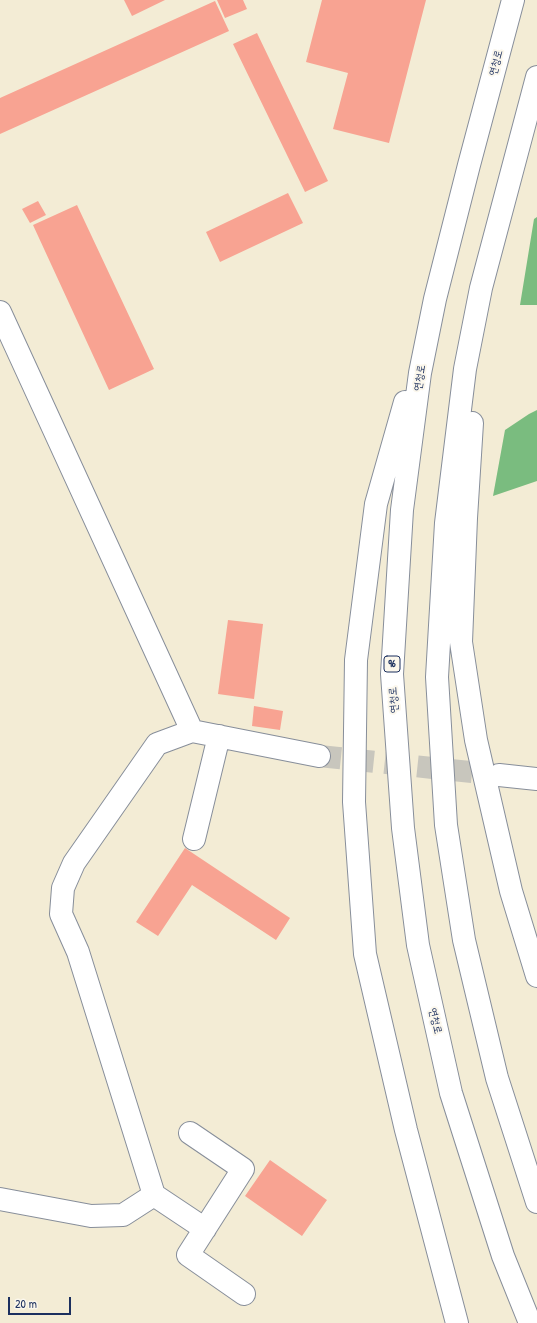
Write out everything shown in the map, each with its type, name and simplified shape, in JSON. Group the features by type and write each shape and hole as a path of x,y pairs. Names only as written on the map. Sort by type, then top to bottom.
{"main road":[{"name":"연청로","path":"514,0 468,165 435,299 420,373 402,510 392,674 403,828 418,945 451,1093 503,1256 530,1323"},
{"path":"537,77 510,175 482,288 465,369 446,522 437,677 446,825 464,940 497,1078 537,1202"},
{"path":"482,288 466,518 462,642 476,740 511,891 537,976"},
{"path":"435,299 376,504 356,660 354,802 365,954 406,1130 457,1323"},
{"path":"0,312 192,731"},
{"path":"204,1229 154,1196 78,952 61,914 63,888 74,863 157,744 192,731 319,756"},
{"path":"194,840 219,736"},
{"path":"499,775 537,779"},
{"path":"190,1133 243,1169 188,1255 244,1294"},
{"path":"0,1198 91,1216 123,1215 154,1196"}],"green space":[{"path":"537,217 537,305 520,305 534,219"},
{"path":"537,410 537,481 493,496 505,430"}],"building":[{"path":"124,0 165,0 132,16"},
{"path":"217,0 243,0 247,9 225,18"},
{"path":"322,0 426,0 389,143 333,129 348,73 306,62"},
{"path":"215,1 229,31 0,134 0,98"},
{"path":"257,33 328,181 305,192 233,44"},
{"path":"288,193 303,223 220,262 206,232"},
{"path":"38,201 46,215 30,223 22,209"},
{"path":"77,205 154,369 109,390 33,225"},
{"path":"228,620 263,624 254,699 218,694"},
{"path":"254,706 283,711 280,730 252,726"},
{"path":"185,848 290,918 276,940 192,885 158,936 136,922"},
{"path":"270,1160 327,1200 302,1236 245,1196"}],"tunnel":[{"path":"319,756 499,775"}]}
